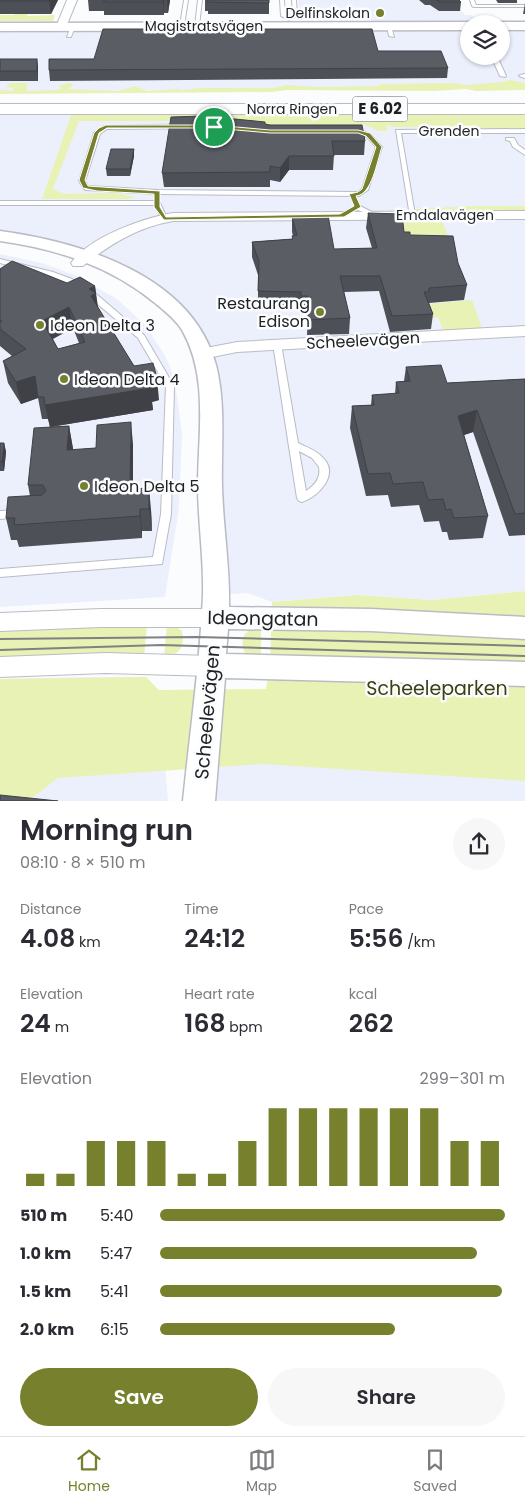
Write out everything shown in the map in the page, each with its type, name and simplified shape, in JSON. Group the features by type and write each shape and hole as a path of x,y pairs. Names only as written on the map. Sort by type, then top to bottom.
{"main road":[{"name":"Norra Ringen","path":"0,101 525,100"},
{"name":"Norra Ringen","path":"0,109 525,109"},
{"path":"0,115 235,109"}],"street":[{"path":"67,30 72,0"},
{"name":"Magistratsvägen","path":"0,27 67,30 289,22 391,31 460,27"},
{"path":"510,26 525,26"},
{"name":"Emdalavägen","path":"82,259 134,227 164,218 525,215"},
{"path":"0,236 63,247 148,301 202,354"},
{"path":"0,244 26,247 82,259"},
{"name":"Scheelevägen","path":"200,801 212,666 216,585 210,485 210,390 202,354 237,347 277,344 525,332"},
{"name":"Ideongatan","path":"0,622 101,618 214,618 371,620 525,628"},
{"path":"0,667 106,663 525,674"}],"lane":[{"path":"182,26 186,0"},
{"path":"197,26 200,0"},
{"path":"282,0 283,15 289,22 295,15 294,0"},
{"path":"472,0 474,6 525,6"},
{"path":"498,65 503,76"},
{"path":"203,126 270,132 344,131 364,133 372,138 379,147 365,190 359,194 158,192 86,188 82,180 97,133 106,127 203,126"},
{"name":"Grenden","path":"412,215 398,131 525,131"},
{"path":"508,139 512,139 515,146 525,153"},
{"path":"158,192 156,203 164,218"},
{"path":"352,194 358,207 374,216"},
{"path":"0,203 156,203"},
{"path":"342,216 358,207"},
{"path":"0,261 62,279 91,294 140,337 170,386 166,514 158,561 0,573"},
{"path":"277,344 293,445 302,498 319,487 324,478 322,465 320,460 293,445"},
{"path":"0,515 26,514"}],"shaded area":[{"name":"Delfinskolan","path":"298,0 451,0 465,15 460,15 460,21 306,21 299,19"},
{"path":"460,31 460,65 510,65 510,32 525,32 525,87 0,92 0,33"},
{"path":"0,109 525,109 525,591 431,600 358,595 272,602 248,593 216,595 212,430 191,329 115,268 0,236"},
{"path":"0,254 42,263 72,274 117,299 145,325 164,354 171,369 182,434 179,508 165,597 0,607"},
{"path":"146,677 165,765 168,801 0,801 0,679"},
{"path":"525,705 525,801 199,801 202,768"}],"green space":[{"path":"18,8 30,8 27,16 55,15 53,21 0,21 0,15 14,15"},
{"path":"510,80 525,83 525,90 287,90 272,92 0,94 0,90 13,91 14,88 6,87 10,83 27,83 27,91 56,90 62,88 59,85 71,83 73,85 69,89 118,91 135,86 147,91 200,88 274,88 286,85 317,87 454,83 466,85"},
{"path":"71,115 525,115 525,128 393,127 387,125 387,131 379,131 365,125 288,127 202,121 79,121 53,189 63,194 115,193 137,197 128,199 42,199"},
{"path":"525,206 525,211 416,213 415,209"},
{"path":"382,221 442,221 454,250 408,250"},
{"path":"472,300 482,328 443,330 438,317 426,318 427,304"},
{"name":"Scheeleparken","path":"525,591 525,781 262,764 58,778 28,801 0,801 0,679 146,677 159,690 266,689 270,667 272,602 358,595 431,600"},
{"path":"167,624 177,627 182,631 183,641 178,652 164,658"},
{"path":"147,625 144,657 0,662 0,628"},
{"path":"261,626 261,660 247,656 243,640 246,632"}],"building":[{"path":"0,0 50,0 0,1"},
{"path":"105,0 163,0 163,2 103,2"},
{"path":"208,0 269,0 269,3 207,2"},
{"path":"437,0 459,0 461,2 440,2"},
{"path":"103,29 372,29 378,51 441,51 448,68 49,70 49,59 94,59"},
{"path":"0,59 37,59 37,71 0,71"},
{"path":"204,116 265,122 265,124 269,125 362,125 365,141 332,141 334,156 289,156 280,168 270,166 270,172 162,173 171,117"},
{"path":"111,149 134,149 130,169 106,169"},
{"path":"368,213 402,214 404,232 410,232 410,235 453,236 458,263 467,285 429,288 429,292 424,292 433,314 392,316 380,276 340,276 350,318 308,320 308,296 301,296 301,292 258,291 259,261 252,242 293,239 292,236 297,235 292,217 328,215 334,249 377,248"},
{"path":"12,261 67,283 80,277 95,286 89,289 96,293 91,296 134,366 153,363 157,378 149,380 151,388 45,405 44,397 38,397 35,376 16,382 3,361 26,349 0,329 0,322 2,321 0,320 0,269","holes":["69,307 85,342 58,349 42,321"]},
{"path":"441,365 447,383 525,379 525,513 515,514 477,410 458,416 488,516 454,518 451,509 446,510 443,499 428,500 423,482 393,484 390,473 368,474 352,406 374,405 372,395 399,393 396,382 410,381 406,367"},
{"name":"Ideon Delta 5","path":"131,422 130,489 149,488 149,509 140,509 140,516 14,525 15,518 6,518 8,497 42,495 46,491 43,485 28,485 34,428 69,426 67,450 96,448 97,425"},
{"path":"0,443 4,443 2,462 0,462"},
{"path":"0,795 58,801 0,801"}],"tram line":[{"path":"0,639 197,637 525,646"},
{"path":"0,650 161,645 525,656"}],"place":[{"name":"Delfinskolan","path":"380,13"},
{"name":"Restaurang Edison","path":"320,312"},
{"name":"Ideon Delta 3","path":"40,325"},
{"name":"Ideon Delta 4","path":"64,379"},
{"name":"Ideon Delta 5","path":"84,486"}],"route":[{"path":"106,127 214,127 270,132 358,131 368,134 379,147 365,190 359,194 352,194 352,199 358,207 342,216 164,218 156,203 158,192 97,190 86,188 82,180 97,133 101,129 106,127"}]}
